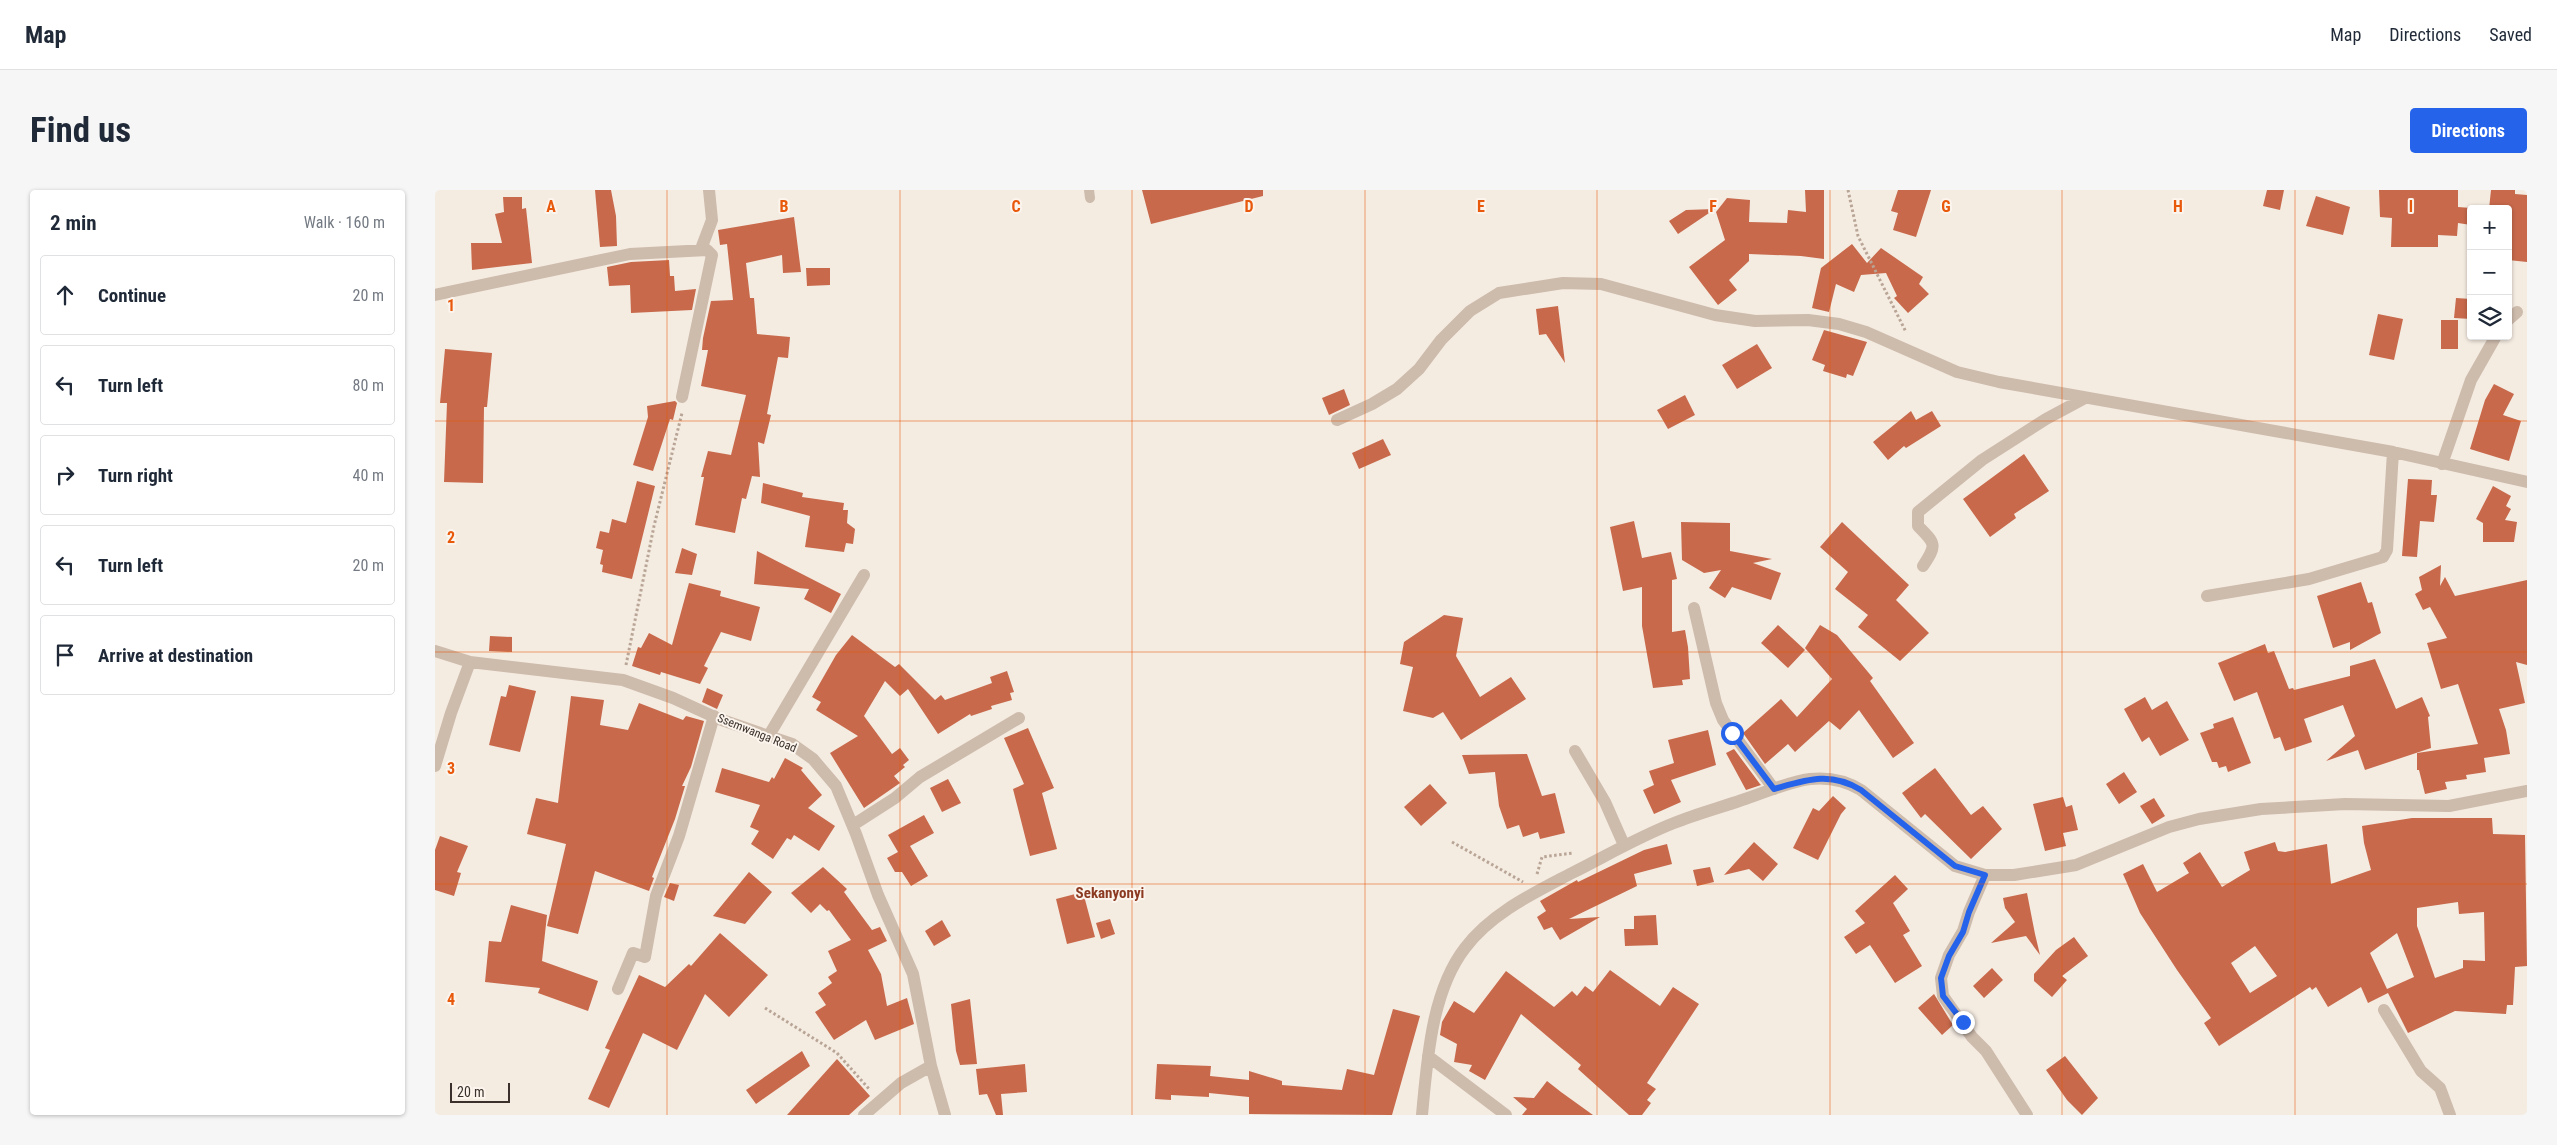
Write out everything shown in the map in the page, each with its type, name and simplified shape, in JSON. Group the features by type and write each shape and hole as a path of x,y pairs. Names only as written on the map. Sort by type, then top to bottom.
{"street":[{"path":"701,250 712,220 709,190"},
{"path":"435,295 630,254 707,250 712,256 682,397"},
{"path":"1337,420 1372,404 1397,389 1419,368 1441,340 1469,311 1499,294 1563,283 1601,284 1723,316 1755,320 1808,320 1839,324 1866,332 1957,372 2085,398 2393,452 2527,482"},
{"path":"2443,464 2471,380 2495,340"},
{"path":"1923,566 1934,547 1933,541 1918,526 1918,512 1981,460 2046,418 2085,398"},
{"path":"2207,596 2309,579 2383,557 2387,550 2393,452"},
{"path":"768,737 863,575"},
{"path":"1694,608 1716,703 1723,720 1774,789"},
{"name":"Ssemwanga Road","path":"435,651 470,662 623,680 673,698 768,737 792,744 813,759 836,786 853,825 878,896 913,974 931,1066 945,1115"},
{"path":"435,766 451,713 470,662"},
{"path":"618,989 633,954 645,958 656,896 679,836 715,716"},
{"path":"853,825 895,798 920,777 1019,718"},
{"path":"1575,751 1605,802 1624,845"},
{"path":"1422,1115 1427,1056 1447,982 1463,950 1479,932 1527,896 1624,845 1674,822 1774,789 1810,779 1847,781 1861,790 1955,866 1985,875 2014,876 2075,866 2169,827 2199,819 2261,809 2345,804 2449,806 2527,791"},
{"path":"1985,875 1969,912 1963,932 1949,956 1941,978 1943,996 1985,1051 2027,1115"},
{"path":"2384,1010 2421,1071 2441,1088 2450,1115"},
{"path":"1427,1056 1506,1115"},
{"path":"864,1115 879,1099 901,1082 931,1066"}],"path":[{"path":"1848,190 1858,236 1877,278 1920,357"},
{"path":"623,680 654,526 682,414 682,397"},
{"path":"1452,842 1528,885"},
{"path":"765,1008 837,1053 879,1099"}],"building":[{"path":"595,190 611,190 616,216 617,246 600,247"},
{"path":"1142,190 1263,190 1263,196 1151,224"},
{"path":"1805,190 1824,190 1824,259 1749,254 1749,261 1729,280 1737,290 1718,305 1689,267 1725,240 1716,212 1727,198 1750,200 1749,222 1787,223 1788,210 1806,212"},
{"path":"1898,190 1931,190 1916,237 1893,230 1898,213 1891,211"},
{"path":"2267,190 2284,190 2280,210 2263,206"},
{"path":"2379,190 2458,190 2458,207 2467,208 2467,224 2458,223 2457,236 2438,235 2438,247 2391,247 2392,218 2380,217"},
{"path":"2491,190 2515,190 2515,194 2527,195 2527,262 2512,260 2512,205 2489,205"},
{"path":"2316,196 2350,207 2343,235 2306,226"},
{"path":"503,197 522,197 522,209 526,208 532,263 472,270 471,243 502,243 495,214 504,212"},
{"path":"1715,209 1678,234 1669,221 1686,210"},
{"path":"794,217 801,272 783,273 782,255 746,263 750,298 754,298 757,334 790,337 788,358 778,357 767,414 771,415 764,444 758,442 760,477 752,476 746,499 742,498 735,533 695,525 704,477 701,477 708,451 731,455 746,395 701,386 708,350 702,350 703,338 711,301 733,300 727,244 720,245 718,230"},
{"path":"1852,244 1867,263 1881,248 1923,277 1919,284 1929,294 1908,313 1894,298 1897,296 1886,273 1861,275 1854,292 1836,284 1829,312 1812,308 1821,268"},
{"path":"669,260 670,276 674,276 675,291 696,289 692,310 631,313 630,285 609,286 607,267 631,262"},
{"path":"806,268 830,268 830,285 807,286"},
{"path":"2456,298 2467,299 2467,319 2454,318"},
{"path":"1558,306 1565,363 1546,334 1539,335 1536,309"},
{"path":"2378,314 2403,319 2394,360 2369,355"},
{"path":"2441,320 2458,320 2458,349 2441,349"},
{"path":"1824,330 1867,342 1853,376 1847,374 1846,378 1823,371 1825,365 1812,360"},
{"path":"1757,344 1772,368 1737,389 1722,365"},
{"path":"445,349 492,353 487,407 484,407 483,483 444,482 447,403 440,403"},
{"path":"2494,384 2514,394 2503,415 2521,421 2509,461 2470,449 2485,400"},
{"path":"1344,389 1350,405 1329,415 1322,398"},
{"path":"1685,395 1695,415 1668,429 1657,410"},
{"path":"675,401 677,403 673,420 670,419 653,471 633,465 648,417 647,406"},
{"path":"1911,411 1916,420 1932,411 1941,426 1906,448 1904,446 1888,460 1873,442"},
{"path":"1383,439 1391,455 1359,469 1352,453"},
{"path":"2024,454 2049,491 2014,514 2016,518 1990,537 1963,499"},
{"path":"2408,479 2432,480 2431,495 2437,495 2434,522 2420,521 2417,557 2402,556"},
{"path":"637,481 655,486 632,579 602,572 603,565 600,564 603,550 596,548 600,531 609,533 612,519 626,523"},
{"path":"763,483 803,493 802,497 844,503 843,510 848,510 847,523 855,529 853,544 846,543 844,552 805,547 810,516 761,503"},
{"path":"2493,486 2511,496 2506,506 2511,509 2505,520 2517,522 2514,542 2483,542 2483,523 2476,519"},
{"path":"1634,521 1642,558 1671,552 1677,579 1672,580 1672,632 1685,630 1688,647 1690,679 1682,680 1683,685 1653,688 1642,626 1642,587 1623,591 1610,527"},
{"path":"1681,522 1730,523 1730,551 1772,559 1753,563 1781,573 1771,600 1732,587 1725,598 1709,588 1721,570 1704,573 1682,560"},
{"path":"1842,522 1909,585 1896,600 1929,633 1900,661 1858,627 1868,615 1835,589 1848,572 1820,547"},
{"path":"682,548 697,554 692,575 675,573"},
{"path":"757,551 841,594 831,613 804,599 809,589 754,584"},
{"path":"2441,565 2440,586 2445,577 2455,596 2527,580 2527,665 2516,662 2525,703 2499,709 2506,730 2510,754 2484,758 2486,772 2466,775 2467,779 2445,782 2447,789 2425,794 2419,770 2417,770 2417,753 2478,744 2458,684 2441,689 2427,643 2447,638 2430,607 2423,610 2415,594 2422,590 2419,577"},
{"path":"2361,582 2368,603 2372,602 2381,633 2350,650 2350,642 2333,648 2317,596"},
{"path":"689,583 721,591 720,596 760,607 751,641 721,632 704,666 708,668 700,684 661,672 660,675 632,666 638,647 641,648 649,633 672,645"},
{"path":"1444,615 1463,618 1456,656 1480,697 1511,677 1526,699 1461,740 1443,712 1433,718 1403,711 1413,667 1400,664 1404,642"},
{"path":"1778,625 1805,650 1788,668 1761,643"},
{"path":"1820,625 1837,635 1873,678 1870,681 1914,743 1893,758 1859,710 1840,730 1829,721 1795,752 1788,744 1765,764 1743,733 1781,699 1797,717 1832,679 1805,648"},
{"path":"852,635 895,667 899,664 935,700 941,695 945,700 992,683 990,677 1007,671 1014,692 1010,693 1012,700 991,706 992,709 971,716 970,714 938,734 908,689 900,696 885,681 864,716 892,754 900,748 909,760 903,765 905,767 894,776 900,783 864,808 830,753 858,736 816,710 821,702 812,697 836,655"},
{"path":"490,636 512,637 512,652 489,651"},
{"path":"2265,644 2268,653 2274,651 2289,689 2293,688 2294,690 2350,676 2350,666 2375,659 2396,709 2422,697 2430,716 2428,717 2431,748 2365,770 2358,750 2326,761 2355,736 2343,705 2304,719 2312,742 2285,751 2280,737 2274,739 2257,692 2234,701 2218,663"},
{"path":"509,685 536,691 520,752 489,745 501,696 506,697"},
{"path":"707,688 723,695 717,709 702,702"},
{"path":"571,696 604,700 600,725 628,730 639,703 683,720 686,716 704,721 691,767 682,786 685,786 675,819 652,877 654,878 649,891 595,871 578,934 547,926 566,844 527,834 536,798 558,803"},
{"path":"2145,697 2152,710 2167,701 2189,740 2160,756 2149,737 2142,742 2124,709"},
{"path":"2233,717 2251,763 2228,772 2226,766 2219,768 2217,762 2212,762 2200,733 2214,728 2213,724"},
{"path":"1028,728 1054,788 1042,793 1057,849 1030,856 1013,789 1024,784 1004,738"},
{"path":"1708,730 1716,765 1671,780 1681,802 1654,814 1643,790 1654,785 1649,771 1674,763 1668,740"},
{"path":"1734,749 1761,785 1746,790 1726,753"},
{"path":"1527,754 1542,796 1555,793 1565,833 1540,839 1538,832 1523,837 1519,825 1507,829 1499,806 1495,772 1469,774 1462,755"},
{"path":"785,758 803,768 801,770 822,795 808,808 835,826 819,851 794,835 791,840 787,838 773,859 751,844 759,831 750,827 760,805 715,792 722,768 769,782 772,777 774,779"},
{"path":"1935,768 1971,815 1983,806 2002,829 1971,859 1925,814 1921,818 1902,793"},
{"path":"2124,772 2137,792 2119,804 2106,784"},
{"path":"948,779 961,803 942,812 930,788"},
{"path":"1430,784 1447,803 1421,826 1404,807"},
{"path":"1833,796 1846,808 1841,814 1818,860 1793,848 1813,808 1819,811"},
{"path":"2063,797 2066,807 2072,805 2078,830 2063,833 2066,846 2045,851 2033,804"},
{"path":"2154,798 2165,816 2152,824 2140,806"},
{"path":"924,815 934,833 910,846 928,876 911,886 902,872 895,872 887,858 898,852 888,835"},
{"path":"2412,818 2492,818 2493,834 2525,835 2527,966 2515,967 2513,1005 2507,1005 2506,1014 2455,1011 2408,1033 2388,993 2368,1003 2361,987 2328,1007 2316,987 2312,990 2310,987 2219,1046 2204,1023 2211,1018 2140,913 2123,874 2143,864 2157,892 2189,873 2183,863 2200,852 2222,887 2250,870 2244,852 2275,842 2278,851 2285,852 2327,844 2331,884 2371,870 2362,826","holes":["2458,902 2459,914 2484,912 2485,961 2463,960 2463,968 2435,978 2417,926 2417,908","2397,933 2414,977 2387,989 2370,953","2255,946 2277,976 2250,993 2231,963"]},
{"path":"440,836 468,846 457,872 461,873 454,896 435,890 435,850"},
{"path":"1754,842 1778,864 1763,881 1749,869 1724,875"},
{"path":"1667,844 1672,864 1634,874 1637,886 1569,919 1600,917 1560,940 1552,927 1544,930 1537,917 1546,911 1540,901 1577,880 1578,882 1644,850"},
{"path":"823,867 847,889 844,892 872,930 880,927 887,941 868,950 881,974 887,1006 907,998 914,1024 875,1040 866,1020 834,1040 815,1012 826,1005 818,993 832,983 828,977 837,971 828,951 851,940 829,910 827,911 820,904 811,913 791,893"},
{"path":"1710,867 1714,882 1697,886 1693,870"},
{"path":"749,872 772,892 745,924 713,916"},
{"path":"1895,875 1908,889 1893,903 1910,931 1903,935 1922,966 1895,983 1870,945 1856,954 1844,937 1865,923 1855,911"},
{"path":"670,883 679,885 674,901 664,897"},
{"path":"1083,892 1095,937 1067,944 1056,899"},
{"path":"2027,893 2040,955 2026,936 1991,943 2015,922 2005,908 2003,898"},
{"path":"511,905 547,915 542,961 598,981 588,1011 538,993 540,988 485,982 489,941 501,942"},
{"path":"1656,915 1658,945 1625,946 1624,929 1634,929 1634,916"},
{"path":"1110,919 1115,934 1101,939 1096,923"},
{"path":"942,920 951,936 934,946 925,931"},
{"path":"720,933 768,975 729,1017 705,994 677,1050 643,1033 609,1108 588,1099 610,1050 605,1048 639,975 665,987 689,964 691,966"},
{"path":"2074,937 2088,956 2062,976 2067,980 2052,997 2034,981 2034,974 2056,950"},
{"path":"1992,968 2003,980 1984,998 1973,986"},
{"path":"1610,970 1660,1006 1673,987 1699,1004 1647,1083 1656,1089 1647,1100 1651,1103 1642,1115 1629,1115 1578,1069 1581,1065 1521,1014 1485,1080 1469,1071 1472,1065 1454,1062 1457,1044 1440,1035 1442,1022 1454,1001 1474,1013 1506,971 1554,1007 1572,991 1577,996 1585,986 1593,992"},
{"path":"1934,994 1953,1025 1942,1035 1918,1008"},
{"path":"970,999 977,1064 960,1065 956,1051 951,1004"},
{"path":"1393,1009 1420,1016 1392,1115 1249,1114 1249,1097 1209,1093 1209,1097 1171,1095 1171,1100 1155,1099 1157,1064 1211,1066 1210,1076 1249,1080 1249,1071 1282,1081 1282,1085 1342,1090 1347,1069 1374,1075"},
{"path":"802,1051 810,1066 756,1104 746,1090"},
{"path":"2065,1056 2098,1098 2082,1115 2067,1100 2046,1070"},
{"path":"837,1059 870,1096 849,1115 787,1115"},
{"path":"1025,1064 1027,1092 1001,1094 1003,1115 996,1115 987,1094 979,1095 976,1069"},
{"path":"1547,1081 1593,1115 1522,1115 1527,1109 1513,1097 1534,1098"}],"district":[{"name":"Sekanyonyi","path":"1110,893"}],"route":[{"path":"1732,733 1765,780 1774,789 1810,779 1847,781 1861,790 1955,866 1985,875 1969,912 1963,932 1949,956 1941,978 1943,996 1963,1022"}]}
